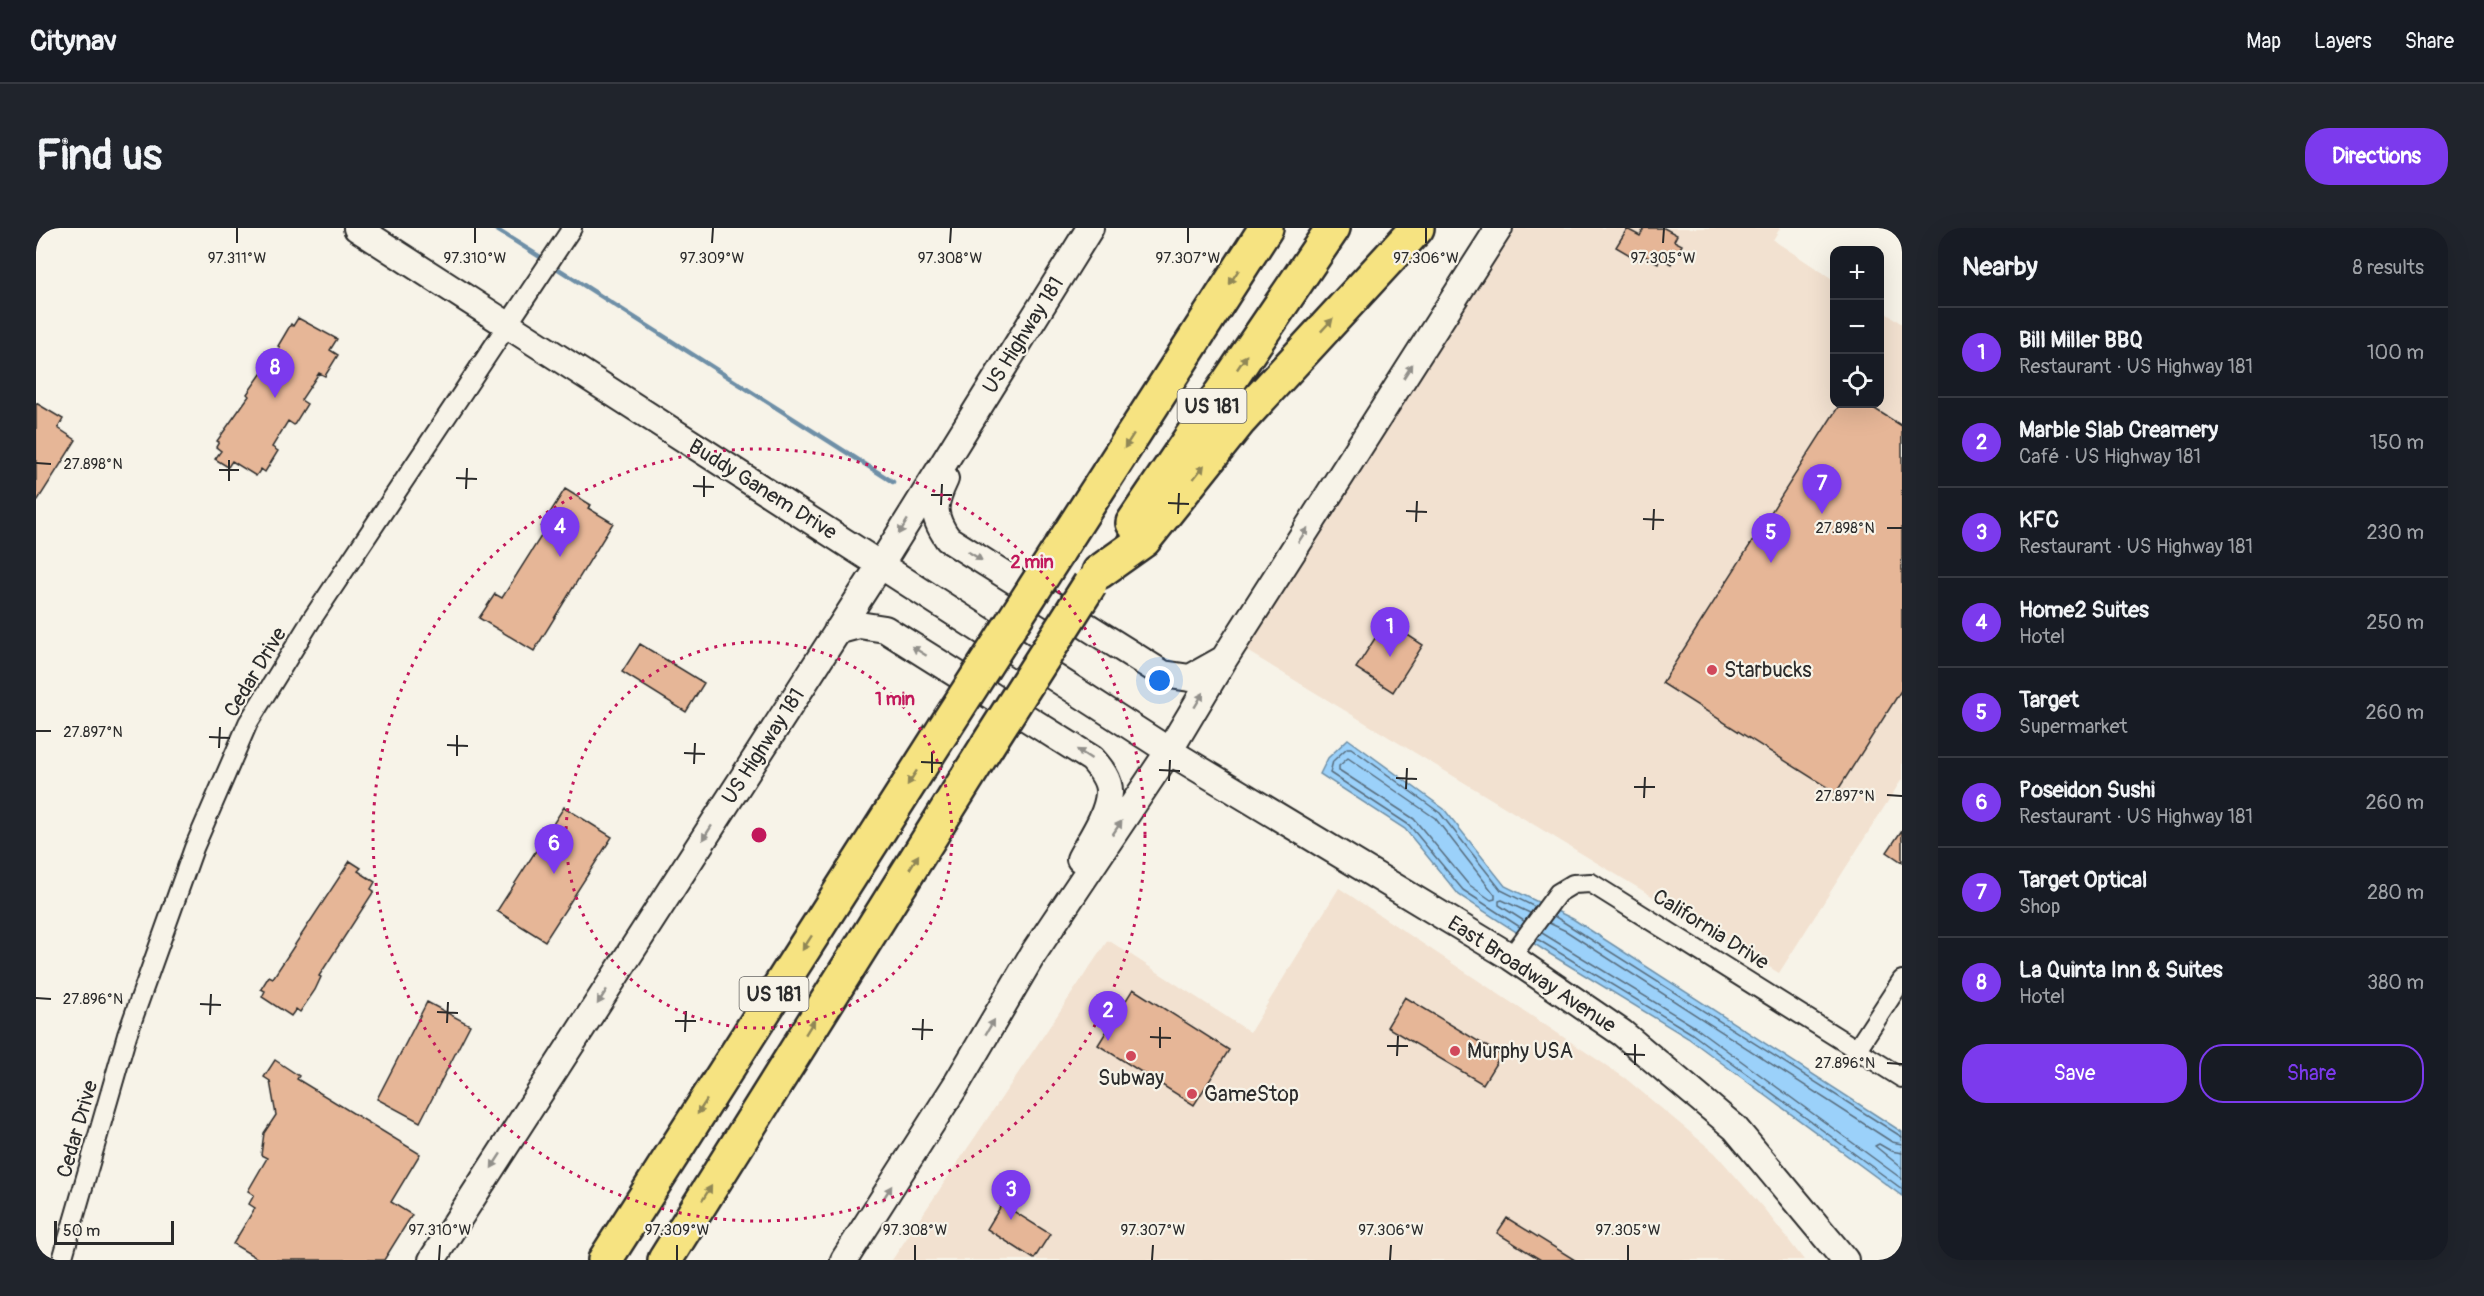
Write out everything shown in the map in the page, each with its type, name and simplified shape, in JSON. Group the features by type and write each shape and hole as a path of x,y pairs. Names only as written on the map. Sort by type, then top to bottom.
{"highway":[{"name":"US 181","path":"605,1260 1266,228"},
{"name":"US 181","path":"665,1260 1095,578 1333,228"},
{"path":"1095,578 1144,540 1240,420 1417,228"}],"main road":[{"name":"Buddy Ganem Drive","path":"357,228 1169,751"},
{"name":"US Highway 181","path":"432,1260 881,564 1089,228"},
{"path":"844,1260 956,1085 1033,954 1169,751 1224,659 1499,228"},
{"path":"982,400 935,501 940,528 948,539 1164,674 1190,678 1224,659"},
{"path":"837,632 859,625 885,629 1092,759 1103,771 1110,792 1102,815 1033,954"},
{"name":"East Broadway Avenue","path":"1169,751 1517,948 1735,1128 1845,1260"}],"street":[{"name":"Cedar Drive","path":"62,1260 127,1035 194,848 248,723 325,600 510,325 568,234"},
{"name":"California Drive","path":"1517,948 1558,893 1573,884 1592,883 1602,887 1902,1078"},
{"path":"1857,1049 1902,980"}],"shaded area":[{"path":"1510,228 1780,228 1773,240 1830,277 1830,408 1884,408 1884,312 1902,324 1902,779 1779,973 1240,647"},
{"path":"1339,888 1625,1078 1715,1153 1765,1210 1804,1260 892,1260 1108,940 1250,1032"}],"water":[{"path":"1348,739 1444,809 1505,886 1573,919 1902,1132 1902,1196 1688,1038 1550,954 1459,895 1405,829 1320,774 1328,758"}],"building":[{"path":"1644,228 1664,228 1677,235 1674,241 1682,245 1671,264 1661,258 1658,263 1643,255 1640,261 1616,247 1627,229 1640,236"},
{"path":"298,318 337,339 330,350 338,355 325,376 319,373 301,400 307,404 294,425 288,421 272,447 278,451 265,472 261,469 256,476 232,461 228,467 215,459 221,451 216,447 219,442 217,441 280,347 278,346 291,324 293,326"},
{"path":"36,403 63,419 58,428 76,440 36,503"},
{"path":"1837,408 1873,408 1902,426 1902,689 1836,793 1662,683"},
{"path":"565,489 591,505 588,508 613,523 534,651 479,618 495,594 502,598 545,530 541,527"},
{"path":"1386,621 1423,645 1393,692 1356,668"},
{"path":"640,644 704,683 686,712 622,672"},
{"path":"564,807 612,837 545,941 497,911"},
{"path":"1902,830 1902,862 1887,852"},
{"path":"350,861 361,868 358,871 375,882 371,889 374,891 319,976 321,977 315,990 300,1012 296,1009 291,1016 262,997 265,991 261,989 269,976 273,978"},
{"path":"1133,989 1229,1050 1194,1105 1098,1045"},
{"path":"1405,997 1501,1055 1483,1084 1387,1027"},
{"path":"427,1002 470,1025 420,1122 377,1099"},
{"path":"275,1060 299,1076 297,1079 420,1154 391,1202 412,1215 384,1260 260,1260 233,1244 255,1208 249,1204 254,1195 248,1191 267,1158 261,1155 264,1133 276,1115 270,1081 264,1077"},
{"path":"1002,1204 1050,1234 1034,1259 987,1229"},
{"path":"1507,1218 1575,1260 1541,1260 1497,1233"}],"waterway":[{"path":"494,228 545,260"},
{"path":"552,265 893,482"}],"place":[{"name":"La Quinta Inn & Suites","path":"275,398"},
{"name":"Target Optical","path":"1822,514"},
{"name":"Home2 Suites","path":"560,557"},
{"name":"Target","path":"1771,563"},
{"name":"Bill Miller BBQ","path":"1390,657"},
{"name":"Starbucks","path":"1712,670"},
{"name":"Poseidon Sushi","path":"554,874"},
{"name":"Marble Slab Creamery","path":"1108,1041"},
{"name":"Murphy USA","path":"1455,1051"},
{"name":"Subway","path":"1131,1056"},
{"name":"GameStop","path":"1192,1094"},
{"name":"KFC","path":"1011,1220"}]}
